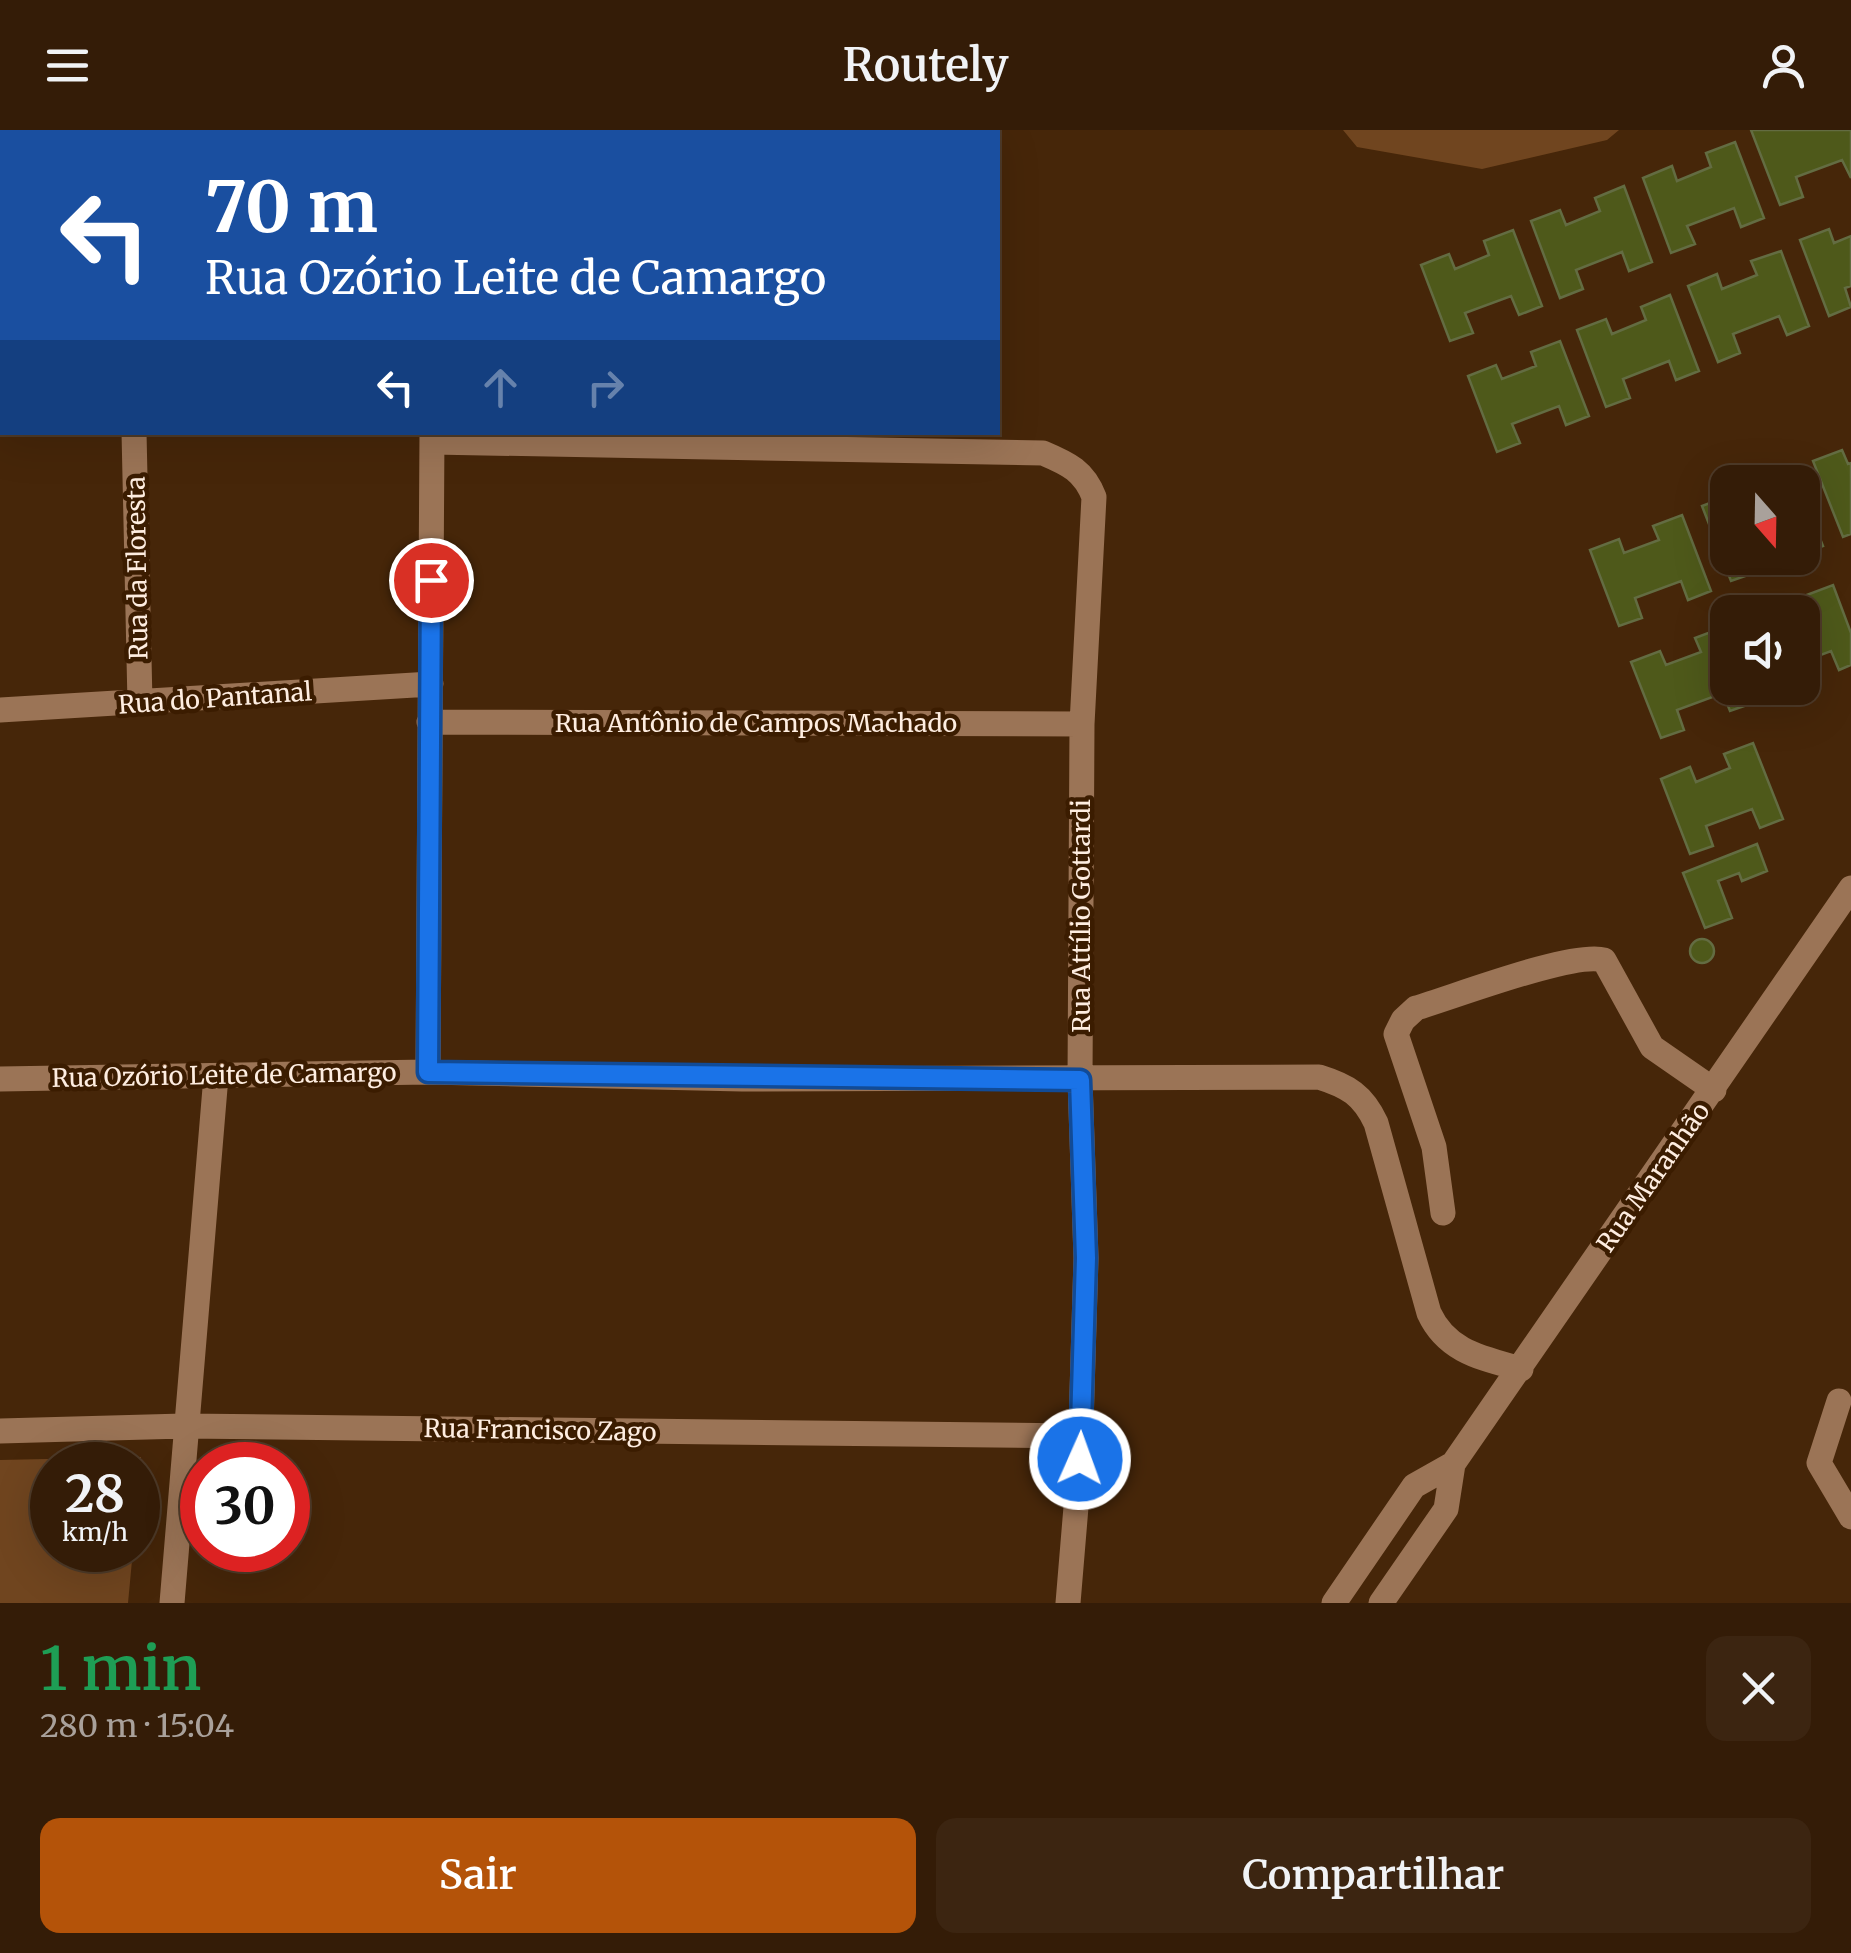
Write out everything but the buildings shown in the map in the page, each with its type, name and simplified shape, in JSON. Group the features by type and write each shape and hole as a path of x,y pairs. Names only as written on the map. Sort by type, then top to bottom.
{"street":[{"name":"Rua da Floresta","path":"134,435 140,702"},
{"name":"Rua Attílio Gottardi","path":"432,437 1043,453 1082,472 1094,497 1082,724 1080,1080 1086,1258 1080,1436 1068,1603"},
{"path":"428,1072 432,437"},
{"name":"Rua do Pantanal","path":"0,710 431,684"},
{"name":"Rua Antônio de Campos Machado","path":"429,722 1082,724"},
{"name":"Rua Maranhão","path":"1334,1603 1414,1486 1453,1464 1851,888"},
{"path":"1443,1213 1434,1147 1396,1034 1416,1008 1560,961 1590,956 1604,960 1652,1047 1714,1090"},
{"name":"Rua Ozório Leite de Camargo","path":"0,1079 428,1072 1080,1080 1318,1077 1348,1086 1366,1102 1376,1123 1438,1333 1471,1354 1521,1369"},
{"path":"172,1603 216,1076"},
{"path":"1840,1401 1820,1463 1851,1517"},
{"name":"Rua Francisco Zago","path":"0,1431 184,1426 1080,1436"},
{"name":"Rua Maranhão","path":"1381,1603 1446,1509 1453,1464"}],"shaded area":[{"path":"1343,130 1619,130 1607,140 1482,169 1357,147"},
{"path":"30,1459 30,1572 131,1572 128,1603 0,1603 0,1460"}],"route":[{"path":"431,580 428,1072 742,1079 1080,1080 1086,1258 1080,1459"}]}
